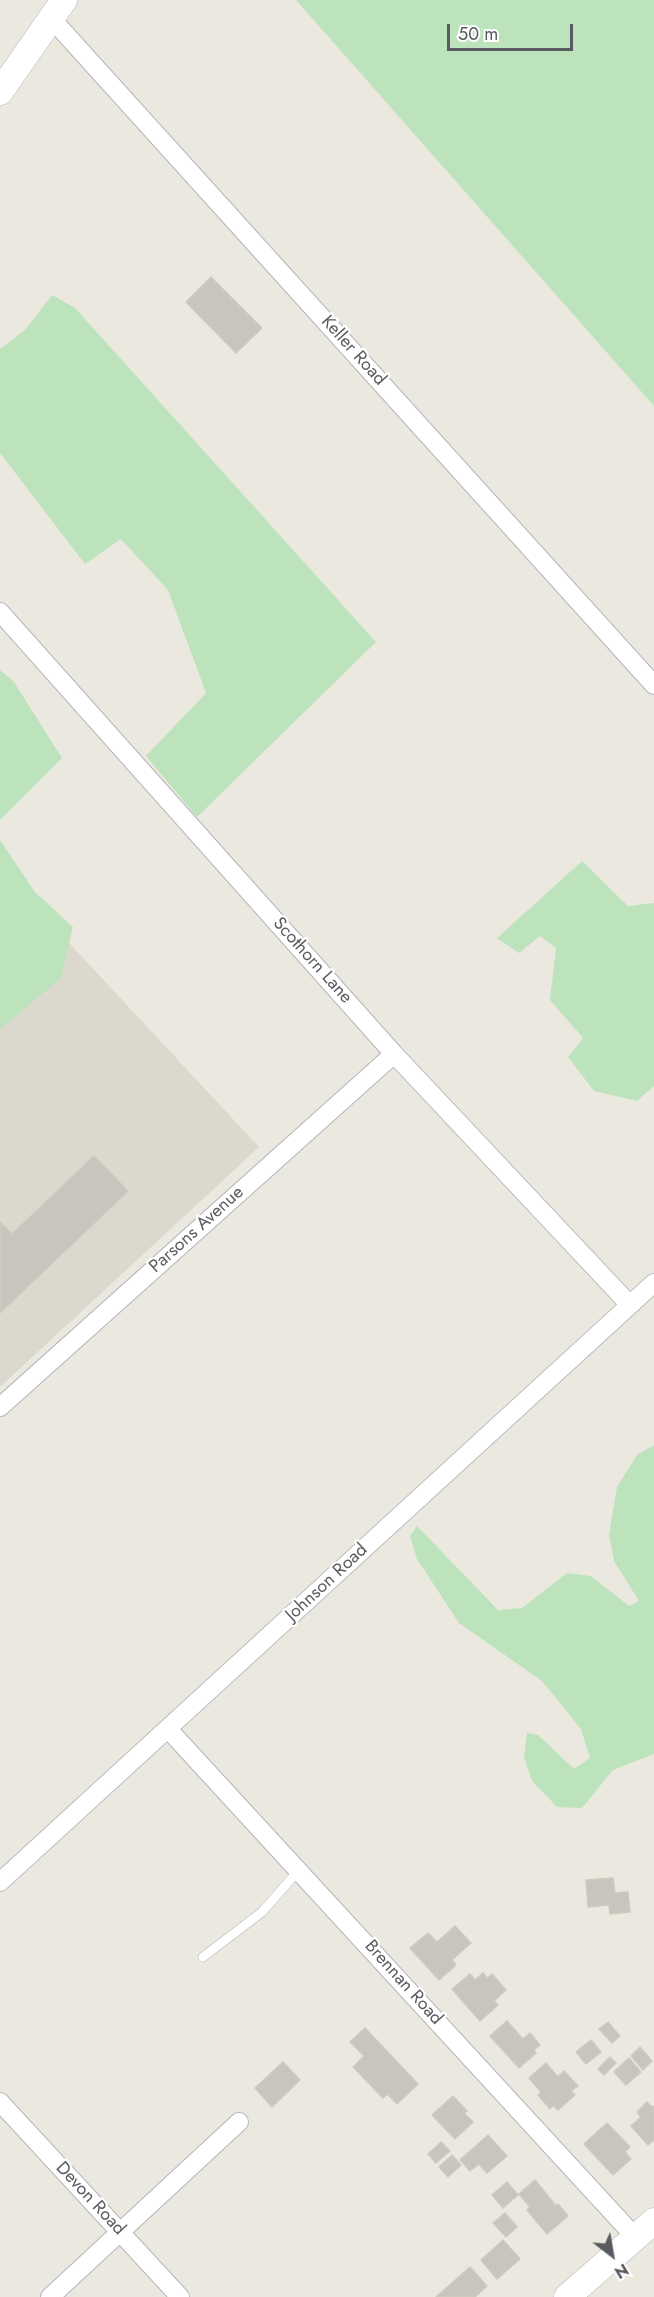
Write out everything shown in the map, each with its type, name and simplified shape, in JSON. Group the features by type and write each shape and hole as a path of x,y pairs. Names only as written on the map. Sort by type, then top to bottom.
{"street":[{"path":"0,93 58,9"},
{"name":"Keller Road","path":"58,9 654,685"},
{"name":"Scothorn Lane","path":"0,612 394,1054 630,1305"},
{"name":"Parsons Avenue","path":"0,1406 394,1054"},
{"name":"Johnson Road","path":"0,1882 654,1283"},
{"name":"Brennan Road","path":"168,1729 299,1870 645,2229"},
{"name":"Devon Road","path":"0,2102 180,2297"},
{"path":"50,2297 239,2122"},
{"path":"572,2295 645,2229"}],"lane":[{"path":"203,1957 262,1912 299,1870"}],"shaded area":[{"path":"57,930 259,1147 0,1387 0,983"}],"green space":[{"path":"296,0 654,0 654,406"},
{"path":"52,295 75,308 376,642 197,817 146,756 206,693 168,590 121,539 85,564 0,453 0,349 25,330"},
{"path":"0,670 14,682 62,758 0,820"},
{"path":"0,840 35,892 73,927 61,978 0,1029"},
{"path":"582,861 628,906 654,903 654,1086 637,1101 594,1091 568,1057 583,1038 550,1000 556,948 540,936 519,953 497,938"},
{"path":"654,1445 654,1754 613,1770 582,1808 557,1807 532,1781 524,1757 527,1733 538,1735 574,1769 590,1758 581,1729 542,1681 459,1623 417,1559 410,1536 417,1526 498,1610 522,1608 567,1573 591,1576 629,1606 639,1601 614,1561 609,1535 617,1487 637,1455"}],"building":[{"path":"211,277 262,328 236,353 186,302"},
{"path":"94,1156 128,1191 0,1313 0,1222 12,1234"},
{"path":"613,1878 615,1893 628,1892 630,1912 610,1914 609,1905 588,1907 586,1880"},
{"path":"455,1926 471,1943 452,1960 456,1965 439,1980 410,1948 428,1933 437,1942"},
{"path":"483,1973 487,1978 492,1974 506,1990 494,2001 498,2005 480,2021 452,1989 470,1974 475,1980"},
{"path":"507,2021 523,2039 530,2033 540,2045 534,2050 536,2053 519,2068 490,2036"},
{"path":"608,2022 620,2036 612,2043 599,2029"},
{"path":"365,2028 418,2084 397,2104 387,2094 383,2098 353,2067 364,2056 350,2042"},
{"path":"591,2040 601,2052 586,2064 576,2052"},
{"path":"640,2047 652,2061 643,2070 631,2056"},
{"path":"610,2057 616,2063 604,2075 598,2069"},
{"path":"629,2058 641,2072 626,2085 614,2072"},
{"path":"283,2062 300,2080 272,2107 255,2088"},
{"path":"546,2063 558,2077 564,2071 578,2086 571,2091 575,2095 558,2110 553,2105 550,2109 538,2095 541,2092 529,2078"},
{"path":"453,2096 467,2111 464,2113 473,2122 455,2139 432,2115"},
{"path":"647,2102 652,2107 654,2106 654,2140 648,2145 631,2126 641,2117 637,2112"},
{"path":"607,2123 630,2147 625,2152 631,2159 613,2175 584,2144"},
{"path":"488,2135 507,2156 487,2173 479,2164 470,2171 460,2160"},
{"path":"441,2142 450,2151 436,2163 428,2154"},
{"path":"452,2155 461,2165 448,2177 439,2167"},
{"path":"535,2180 556,2206 558,2204 568,2216 547,2234 527,2210 530,2207 519,2194"},
{"path":"507,2182 518,2195 503,2208 492,2195"},
{"path":"505,2213 517,2227 506,2237 493,2223"},
{"path":"503,2240 520,2259 497,2279 481,2260"},
{"path":"470,2267 487,2286 475,2297 436,2297"}]}
